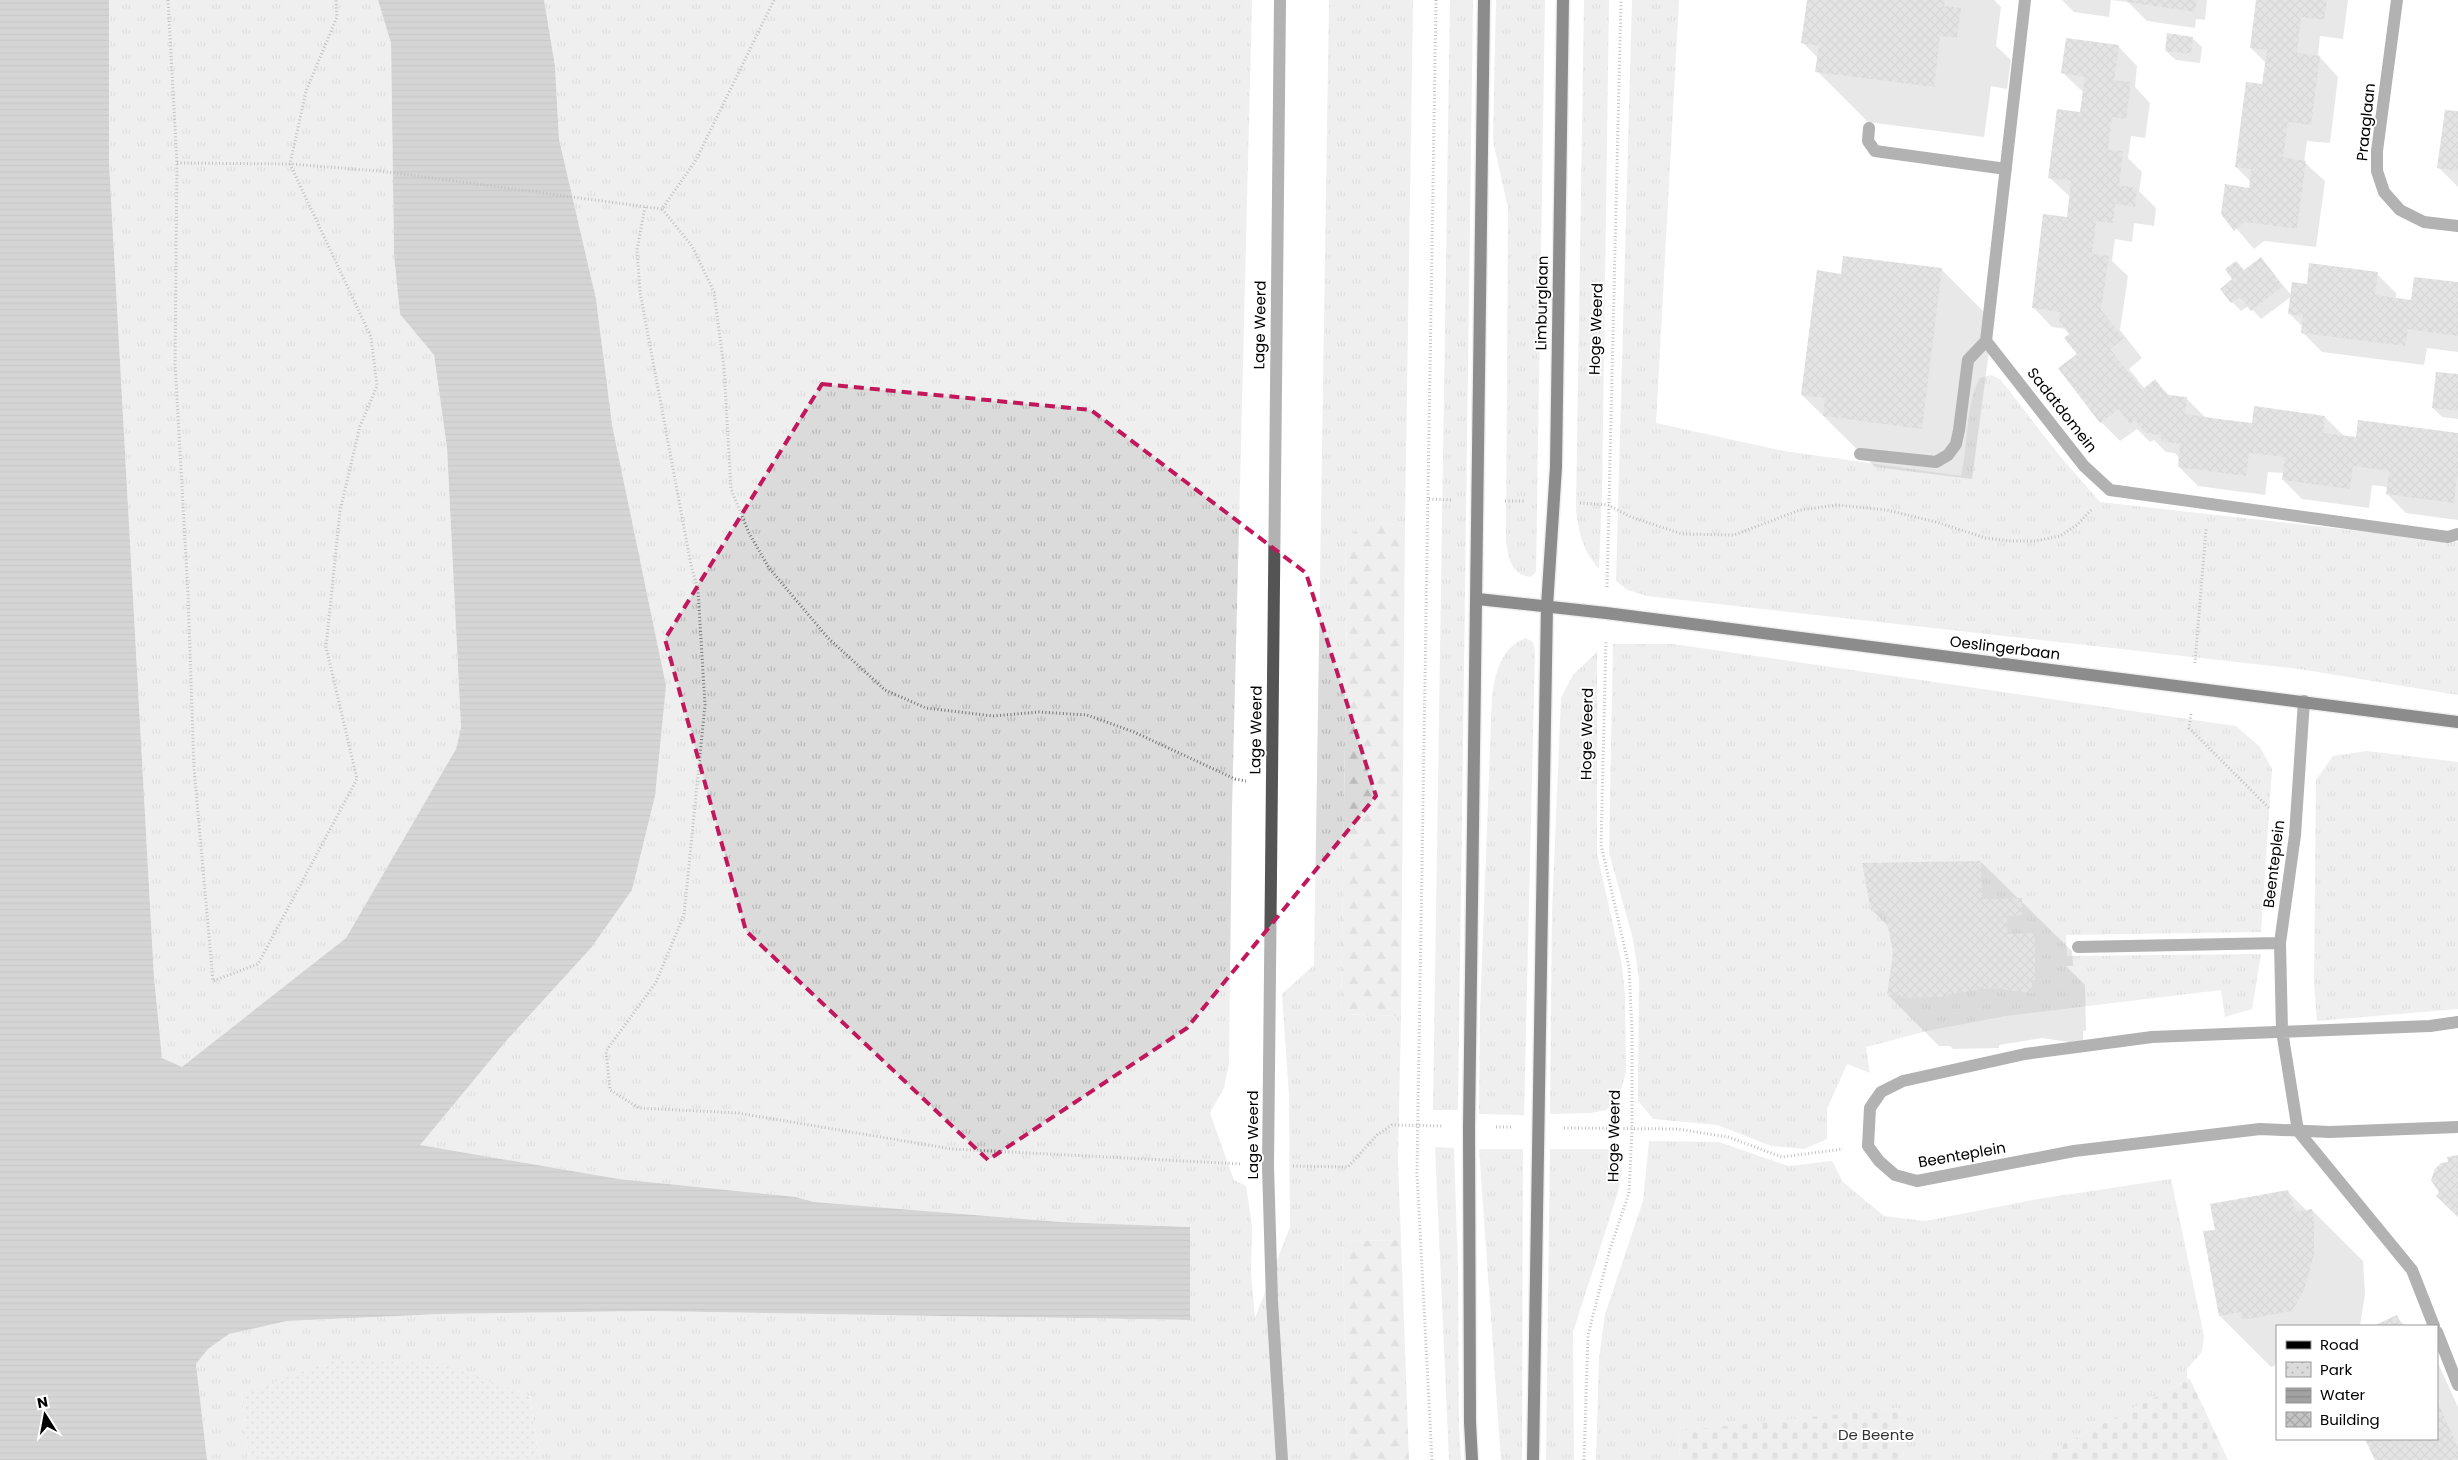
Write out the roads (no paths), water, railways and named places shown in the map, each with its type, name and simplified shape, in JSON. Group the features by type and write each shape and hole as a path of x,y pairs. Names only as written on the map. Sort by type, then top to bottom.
{"main road":[{"path":"1472,1460 1470,1422 1469,1127 1478,599 1484,0"},
{"name":"Limburglaan","path":"1547,606 1554,501 1563,0"},
{"name":"Oeslingerbaan","path":"1478,599 1547,606 2304,701 2458,722"},
{"path":"1533,1460 1547,606"}],"street":[{"name":"Lage Weerd","path":"1280,0 1268,1166 1273,1310 1282,1460"},
{"path":"1860,454 1936,462 1948,455 1956,444 1968,360 1986,340 2025,0"},
{"name":"Praaglaan","path":"2397,0 2377,151 2377,171 2384,192 2400,210 2424,222 2458,226"},
{"path":"1869,128 1868,141 1875,151 2006,169"},
{"name":"Sadatdomein","path":"1986,340 2084,466 2110,490 2448,537 2458,534"},
{"name":"Beenteplein","path":"2298,1131 2282,1032 2280,943 2295,835 2304,701"},
{"path":"2078,948 2280,943"},
{"path":"2282,1032 2430,1026 2458,1022"},
{"name":"Beenteplein","path":"2282,1032 2152,1037 2100,1043 2024,1054 1904,1081 1881,1092 1870,1108 1868,1146 1879,1161 1895,1175 1917,1180 2074,1151 2260,1129 2298,1131 2413,1130 2458,1127"},
{"path":"2298,1131 2412,1270 2434,1325"},
{"path":"2438,1335 2458,1385"}],"water":[{"path":"0,0 109,0 109,162 154,977 162,1058 182,1067 346,938 456,749 461,728 447,448 434,355 400,314 394,255 391,43 378,0 544,0 555,66 559,139 596,299 612,425 666,686 655,796 632,890 591,948 507,1040 420,1145 619,1179 796,1197 814,1202 1061,1222 1190,1227 1190,1320 649,1311 440,1314 287,1321 229,1334 208,1349 196,1364 207,1460 0,1460"}],"park label":[{"name":"De Beente","path":"1876,1435"}]}
